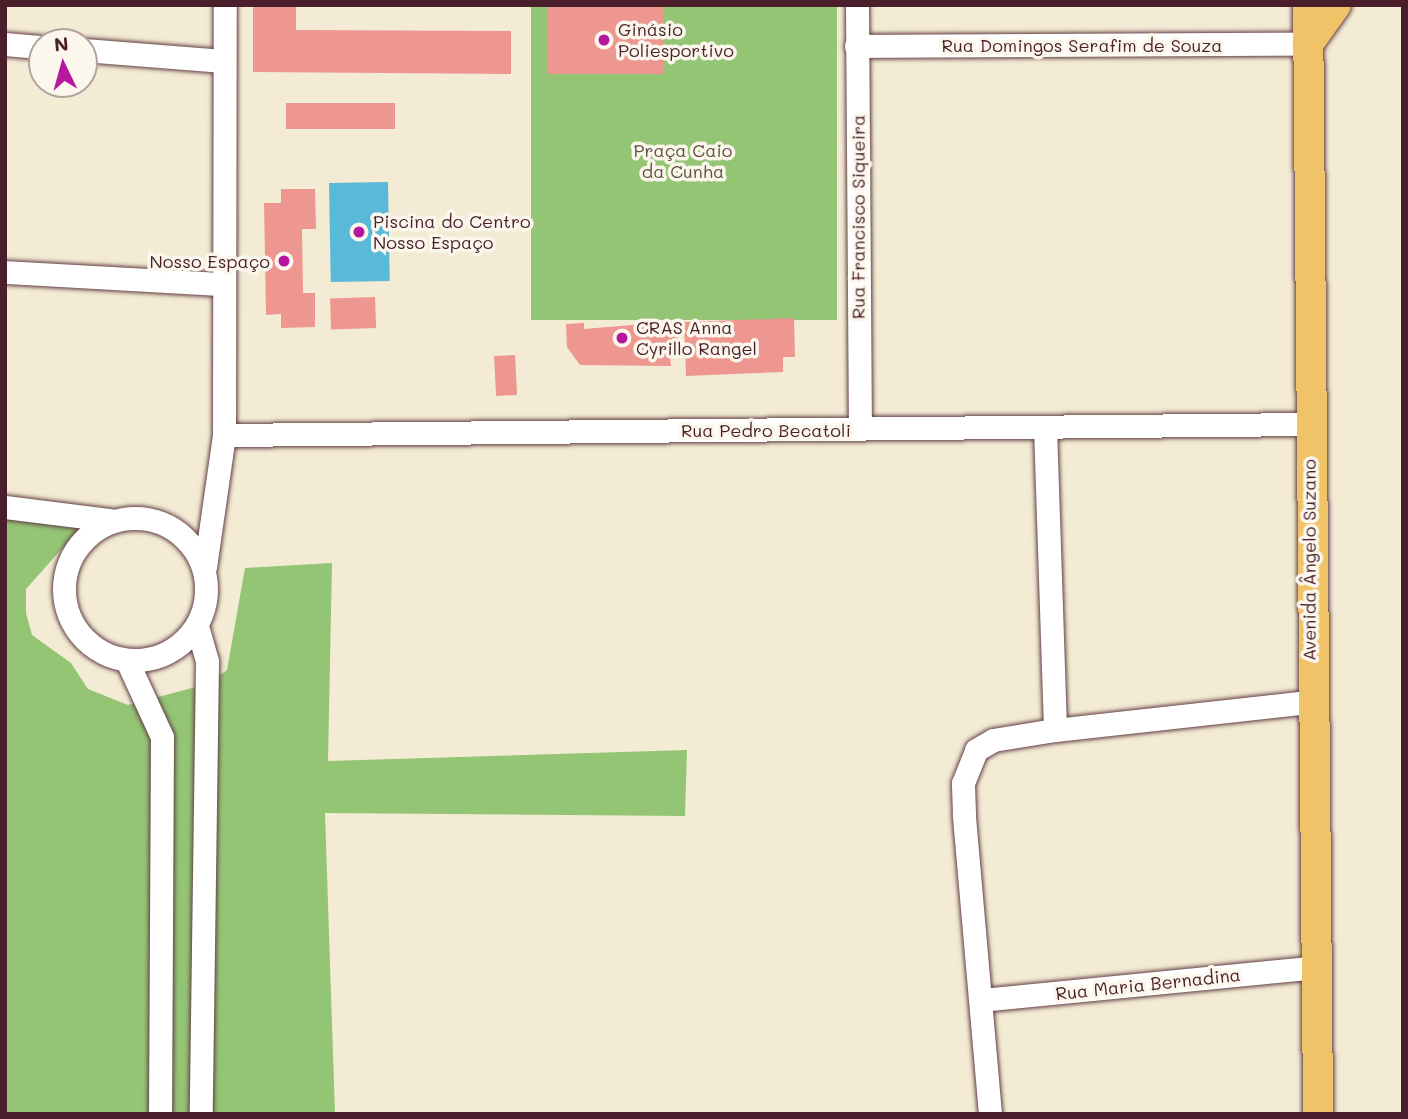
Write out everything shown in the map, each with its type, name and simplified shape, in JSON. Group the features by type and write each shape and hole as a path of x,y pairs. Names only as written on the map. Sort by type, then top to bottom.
{"main road":[{"name":"Avenida Ângelo Suzano","path":"1308,5 1310,702 1318,1114"},
{"path":"1308,44 1336,5"}],"street":[{"path":"128,663 177,648 197,626 207,597 205,568 224,435 222,285 225,5"},
{"name":"Rua Francisco Siqueira","path":"857,5 860,429"},
{"path":"5,44 28,46"},
{"name":"Rua Domingos Serafim de Souza","path":"856,46 1308,44"},
{"path":"98,51 224,61"},
{"path":"5,272 222,285"},
{"name":"Rua Pedro Becatoli","path":"224,435 1308,424"},
{"path":"1045,427 1055,730"},
{"path":"5,507 110,520 137,517 166,524 190,541 205,568"},
{"path":"110,520 77,548 66,565 63,595 72,624 92,646 128,663 162,737 160,1114"},
{"path":"197,626 207,662 201,1114"},
{"path":"990,1114 964,814 967,764 993,740 1055,730 1310,702"},
{"name":"Rua Maria Bernadina","path":"981,1000 1315,967"}],"green space":[{"name":"Praça Caio da Cunha","path":"531,5 837,5 837,320 531,320"},
{"path":"5,515 82,526 26,589 26,613 32,635 71,663 88,689 128,705 207,684 227,670 245,568 332,563 328,761 687,750 685,816 325,813 335,1114 5,1114"}],"water":[{"name":"Piscina do Centro Nosso Espaço","path":"388,182 390,281 331,282 329,183"}],"building":[{"path":"253,5 296,5 296,30 511,31 511,74 253,72"},
{"name":"Ginásio Poliesportivo","path":"547,5 663,5 663,74 547,74"},
{"path":"286,103 395,103 395,129 286,129"},
{"name":"Nosso Espaço","path":"281,189 315,189 316,229 302,229 303,293 315,293 315,327 281,328 281,314 266,315 264,203 281,203"},
{"path":"375,297 376,328 331,330 330,299"},
{"path":"794,318 795,357 783,357 783,372 686,376 684,322"},
{"name":"CRAS Anna Cyrillo Rangel","path":"678,321 679,354 670,355 671,366 580,365 567,347 566,324 584,323 584,329"},
{"path":"515,355 517,395 496,396 494,356"}],"place":[{"name":"Ginásio Poliesportivo","path":"604,40"},
{"name":"Piscina do Centro Nosso Espaço","path":"359,232"},
{"name":"Nosso Espaço","path":"284,261"},
{"name":"CRAS Anna Cyrillo Rangel","path":"622,338"}]}
